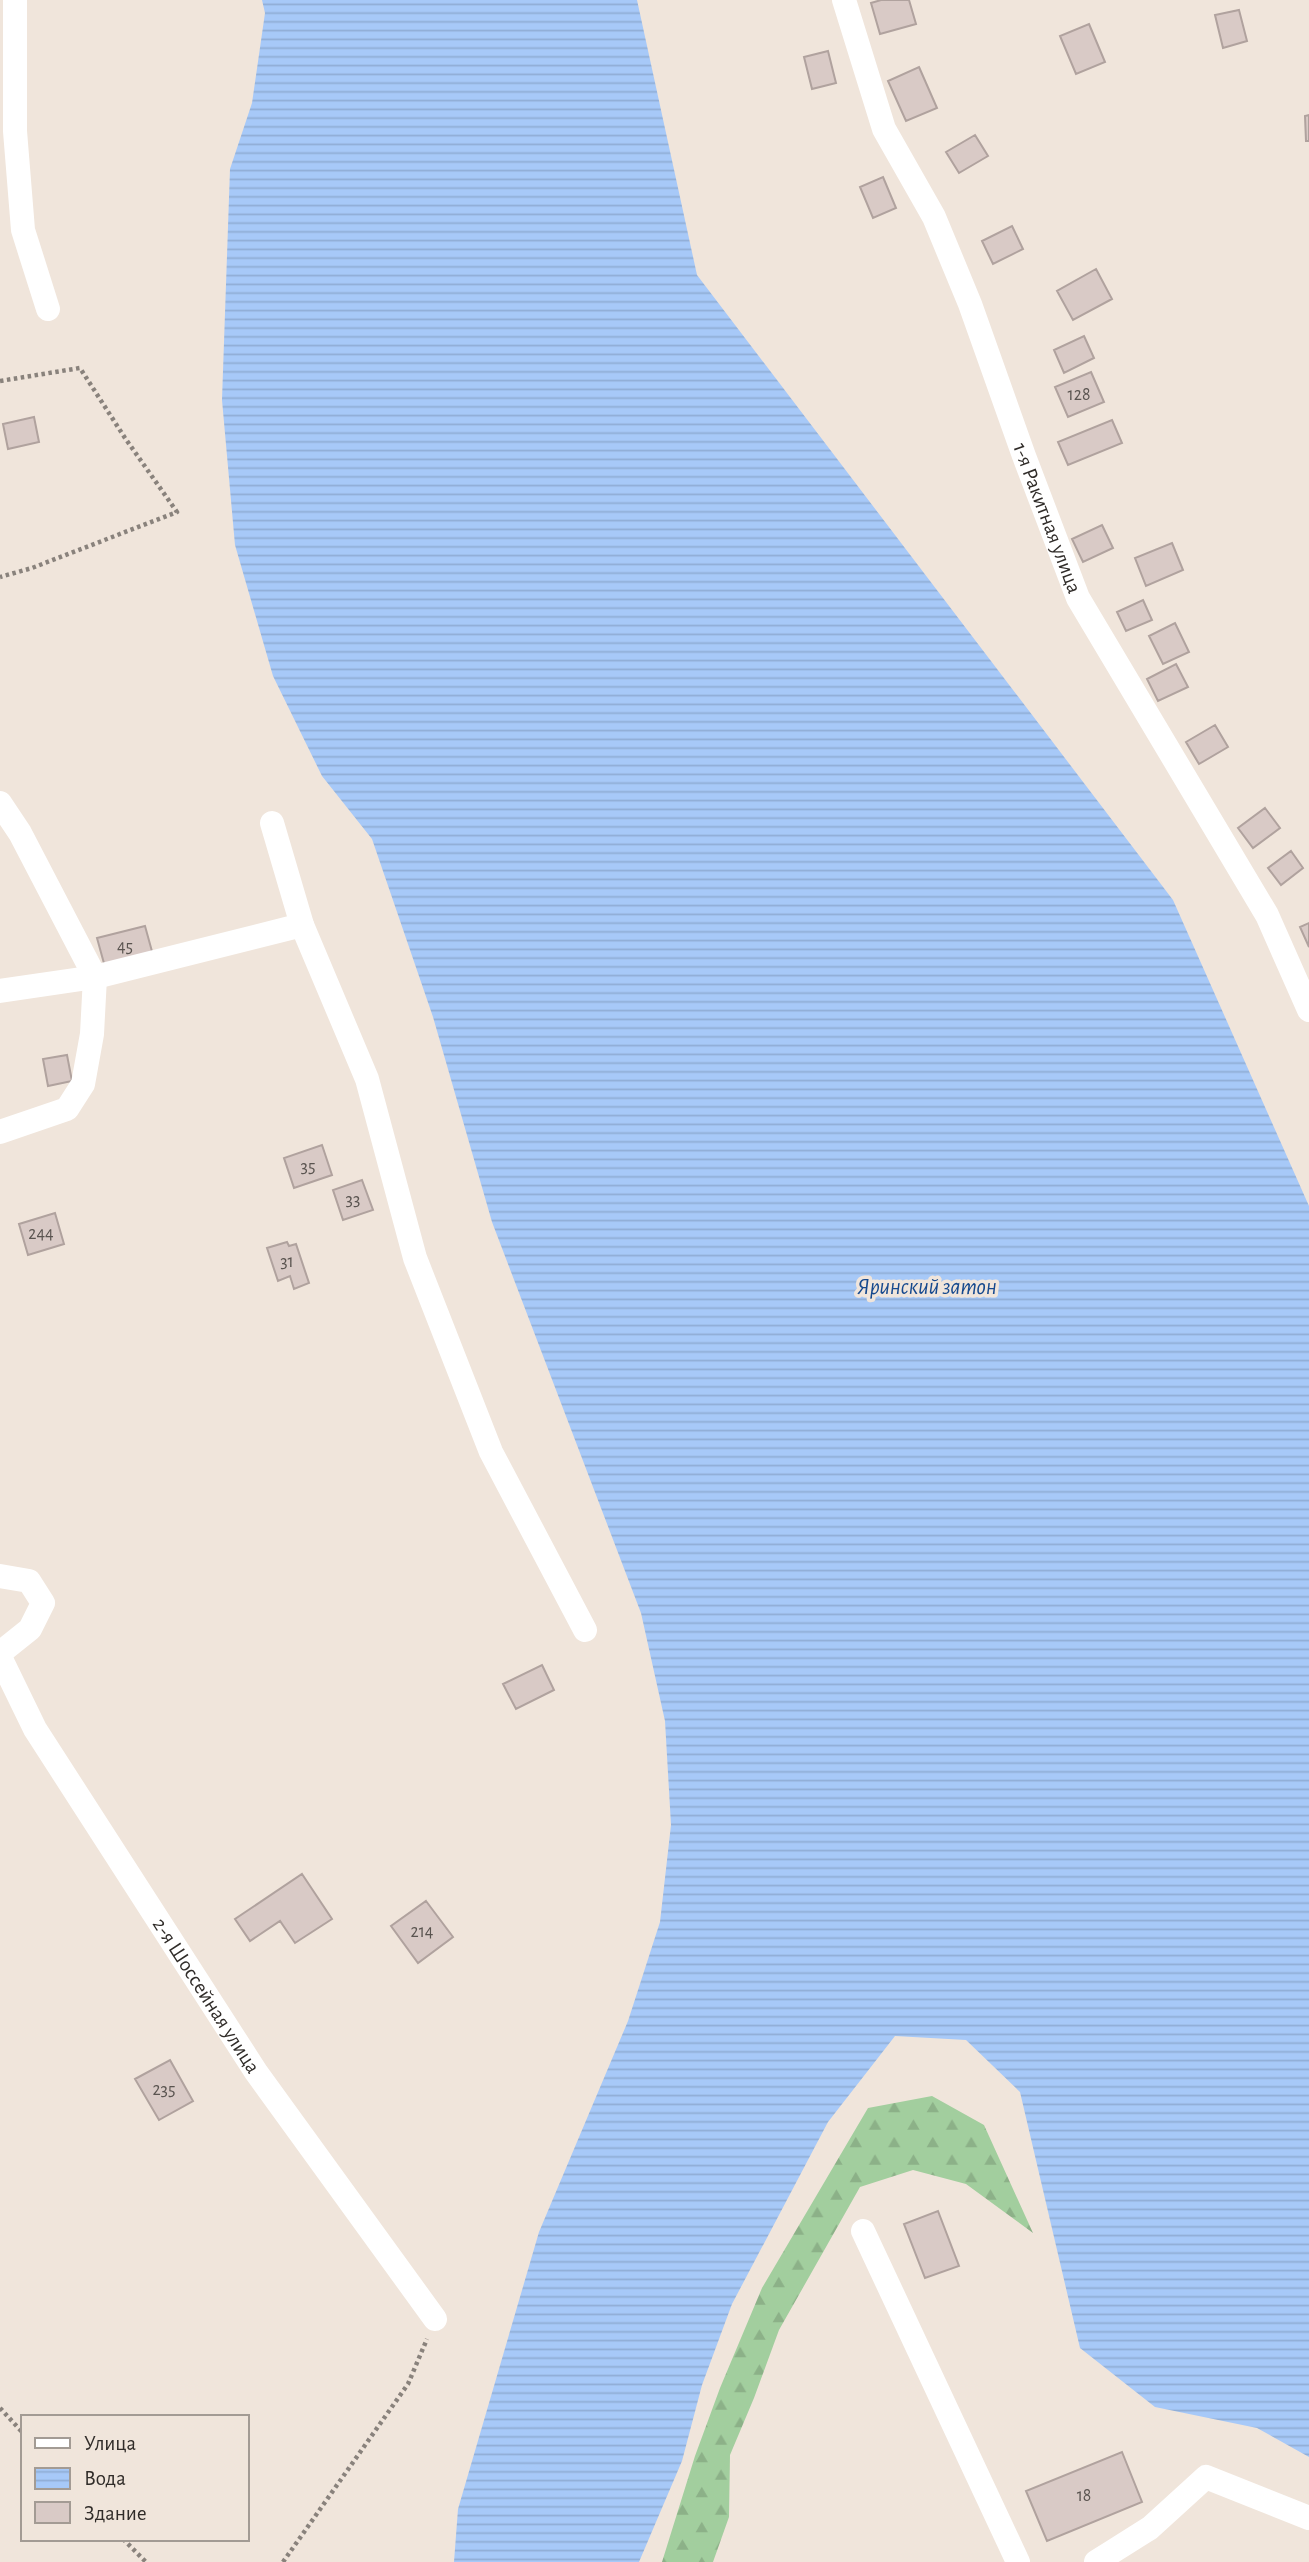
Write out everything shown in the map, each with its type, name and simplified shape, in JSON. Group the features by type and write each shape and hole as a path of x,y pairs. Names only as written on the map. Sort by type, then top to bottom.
{"street":[{"path":"15,0 15,131 23,230 48,309"},
{"name":"1-я Ракитная улица","path":"844,0 884,129 934,217 965,291 1078,598 1267,915 1309,1010"},
{"path":"0,803 20,833 95,977 92,1034 83,1084 67,1109 0,1132"},
{"path":"272,823 302,925 367,1079 415,1258 491,1452 585,1630"},
{"path":"0,990 95,977 302,925"},
{"path":"0,1577 29,1581 43,1603 30,1629 0,1655"},
{"name":"2-я Шоссейная улица","path":"0,1655 35,1729 256,2072 435,2319"},
{"path":"863,2231 1018,2562"},
{"path":"1096,2562 1150,2528 1206,2477 1309,2518"}],"path":[{"path":"0,381 80,368 177,512 32,568 0,577"},
{"path":"283,2562 408,2384 435,2319"},
{"path":"0,2408 21,2431"},
{"path":"125,2541 146,2562"}],"green space":[{"path":"932,2096 984,2125 1033,2233 966,2184 913,2170 860,2187 779,2330 730,2455 729,2517 713,2562 662,2562 695,2456 762,2288 868,2108"}],"water":[{"name":"Яринский затон","path":"262,0 637,0 697,275 1173,900 1309,1206 1309,2457 1257,2428 1155,2407 1080,2348 1020,2092 966,2040 895,2036 828,2122 732,2304 702,2385 682,2461 639,2562 454,2562 458,2509 539,2232 628,2021 660,1922 671,1825 665,1721 641,1613 492,1222 433,1017 372,839 322,776 273,676 235,545 222,400 230,169 252,103 265,13"}],"building":[{"path":"881,0 909,0 916,24 880,34 871,3"},
{"path":"1239,10 1247,41 1223,48 1215,15"},
{"path":"1089,24 1105,62 1076,74 1060,36"},
{"path":"828,51 836,83 812,89 804,57"},
{"path":"919,67 937,108 906,121 888,81"},
{"path":"1309,115 1309,141 1306,141 1305,116"},
{"path":"975,135 988,156 959,173 946,152"},
{"path":"883,177 896,208 873,218 860,187"},
{"path":"1012,226 1023,249 993,264 982,241"},
{"path":"1096,269 1112,299 1073,320 1057,291"},
{"path":"1084,336 1094,358 1064,373 1054,350"},
{"path":"1091,372 1104,402 1068,417 1055,387"},
{"path":"34,417 39,442 8,449 3,424"},
{"path":"1112,420 1122,443 1068,465 1058,442"},
{"path":"1102,525 1113,548 1083,562 1072,539"},
{"path":"1172,543 1183,570 1146,586 1135,558"},
{"path":"1143,600 1152,620 1126,631 1117,612"},
{"path":"1175,623 1189,652 1163,664 1149,636"},
{"path":"1176,664 1188,687 1158,701 1147,679"},
{"path":"1215,725 1228,747 1199,764 1186,742"},
{"path":"1265,808 1280,828 1253,848 1238,828"},
{"path":"1291,851 1303,868 1281,885 1268,868"},
{"path":"1309,923 1309,947 1300,927"},
{"path":"145,926 153,955 105,967 97,938"},
{"path":"67,1055 72,1081 48,1086 43,1059"},
{"path":"322,1145 332,1175 294,1188 284,1158"},
{"path":"362,1180 373,1210 343,1220 333,1190"},
{"path":"55,1213 64,1244 28,1255 19,1224"},
{"path":"287,1242 289,1246 296,1244 309,1283 294,1289 290,1276 278,1281 267,1248"},
{"path":"542,1665 554,1690 516,1709 503,1684"},
{"path":"302,1874 332,1919 295,1943 280,1921 250,1941 235,1919"},
{"path":"426,1901 453,1937 418,1963 391,1926"},
{"path":"170,2060 193,2101 159,2120 135,2079"},
{"path":"938,2211 959,2266 925,2278 904,2224"},
{"path":"1122,2452 1142,2502 1047,2541 1026,2491"}]}
